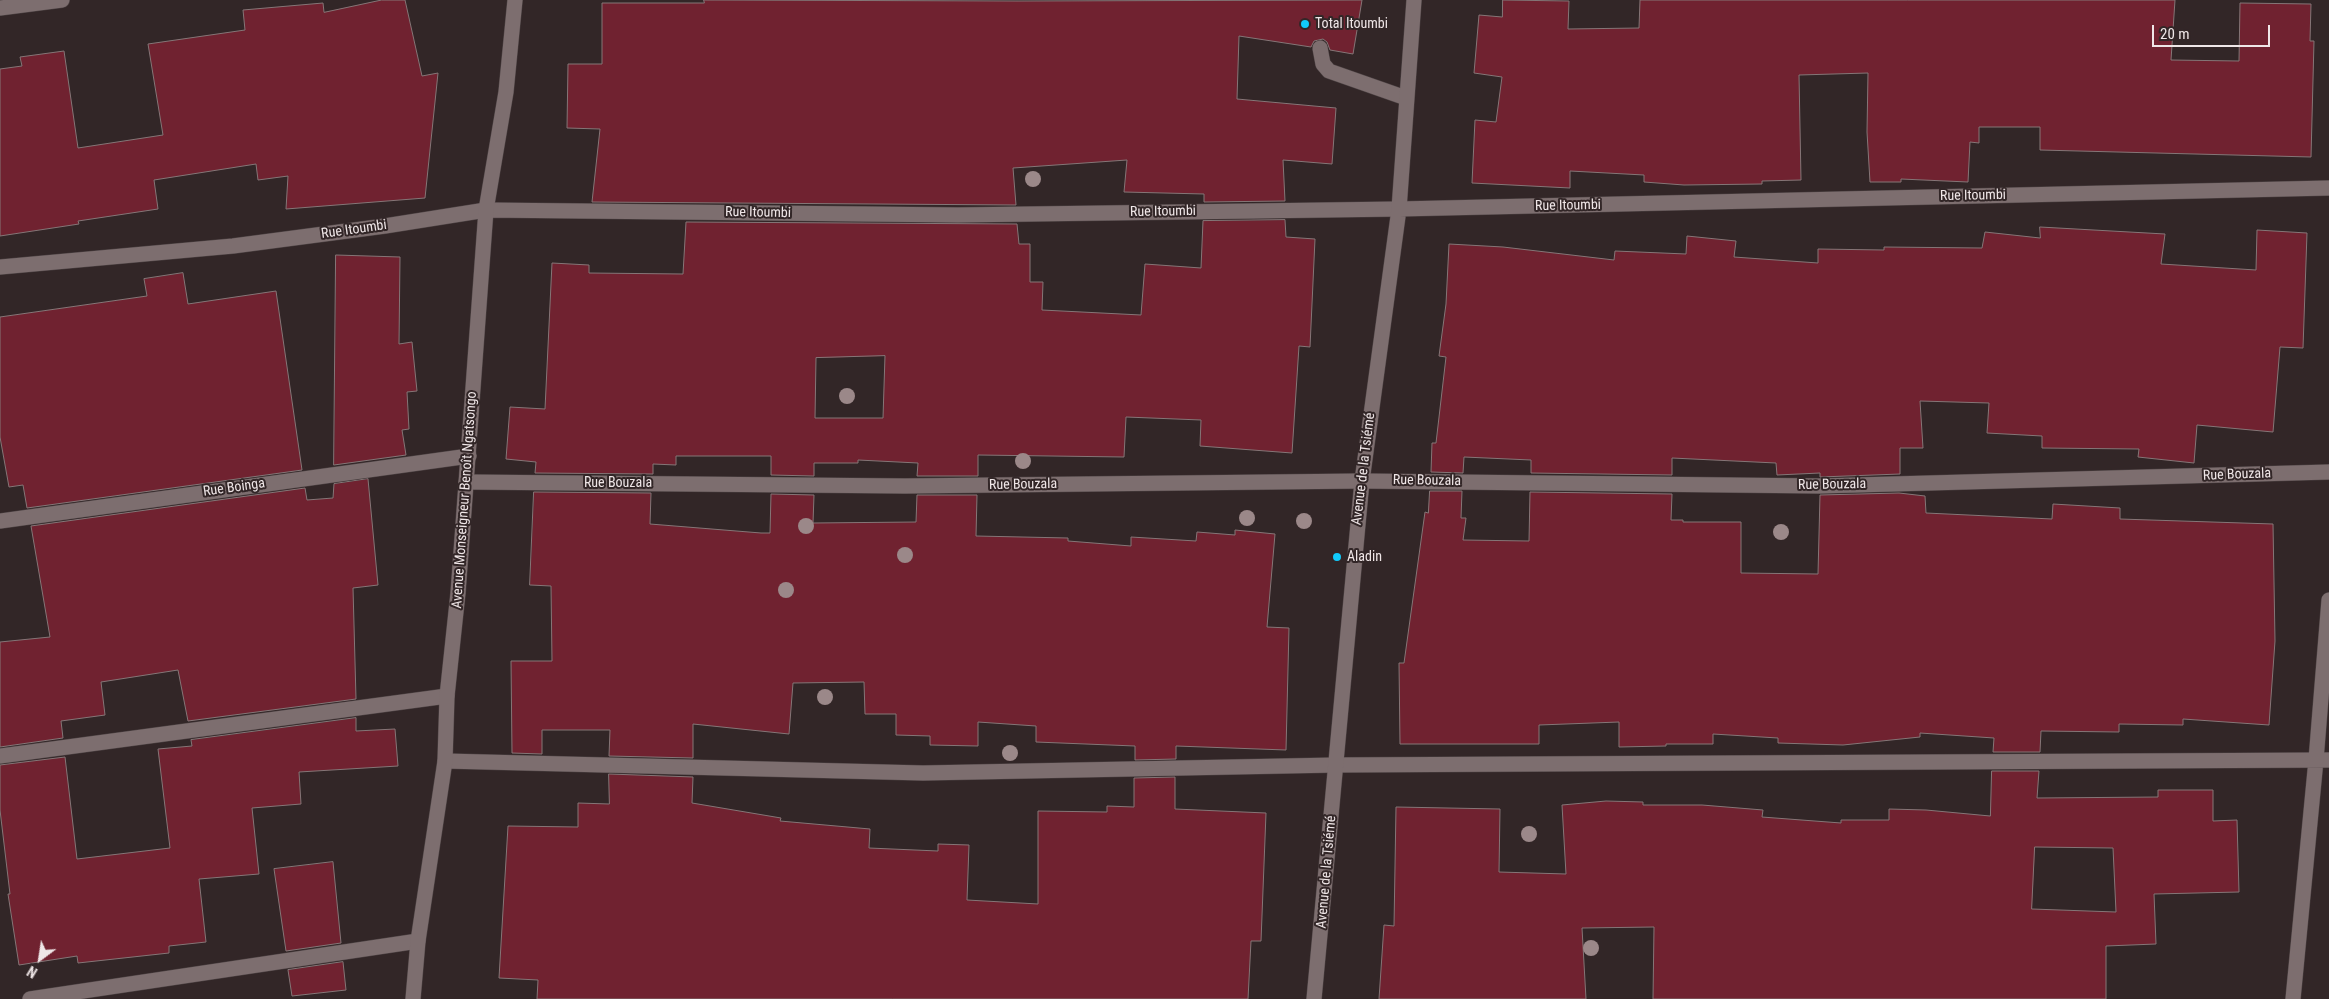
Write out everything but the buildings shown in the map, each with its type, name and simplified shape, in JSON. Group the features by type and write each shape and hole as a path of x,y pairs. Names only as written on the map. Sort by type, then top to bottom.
{"street":[{"path":"0,8 62,0"},
{"name":"Avenue Monseigneur Benoît Ngatsongo","path":"414,999 418,941 445,761 447,696 458,593 469,456 486,210 506,92 514,0"},
{"name":"Avenue de la Tsiémé","path":"1314,999 1362,481 1399,209 1414,0"},
{"path":"1320,48 1323,64 1329,71 1406,98"},
{"name":"Rue Itoumbi","path":"0,267 233,246 385,226 486,210 958,215 1399,209 2329,188"},
{"name":"Rue Boinga","path":"0,521 469,456"},
{"name":"Rue Bouzala","path":"466,482 905,486 1362,481 1820,486 2329,472"},
{"path":"2293,999 2323,760 2329,600"},
{"path":"0,756 447,696"},
{"path":"445,761 923,773 1336,765 2323,760"},
{"path":"30,999 418,941"}],"place":[{"name":"Total Itoumbi","path":"1305,24"},
{"name":"Aladin","path":"1337,557"}]}
